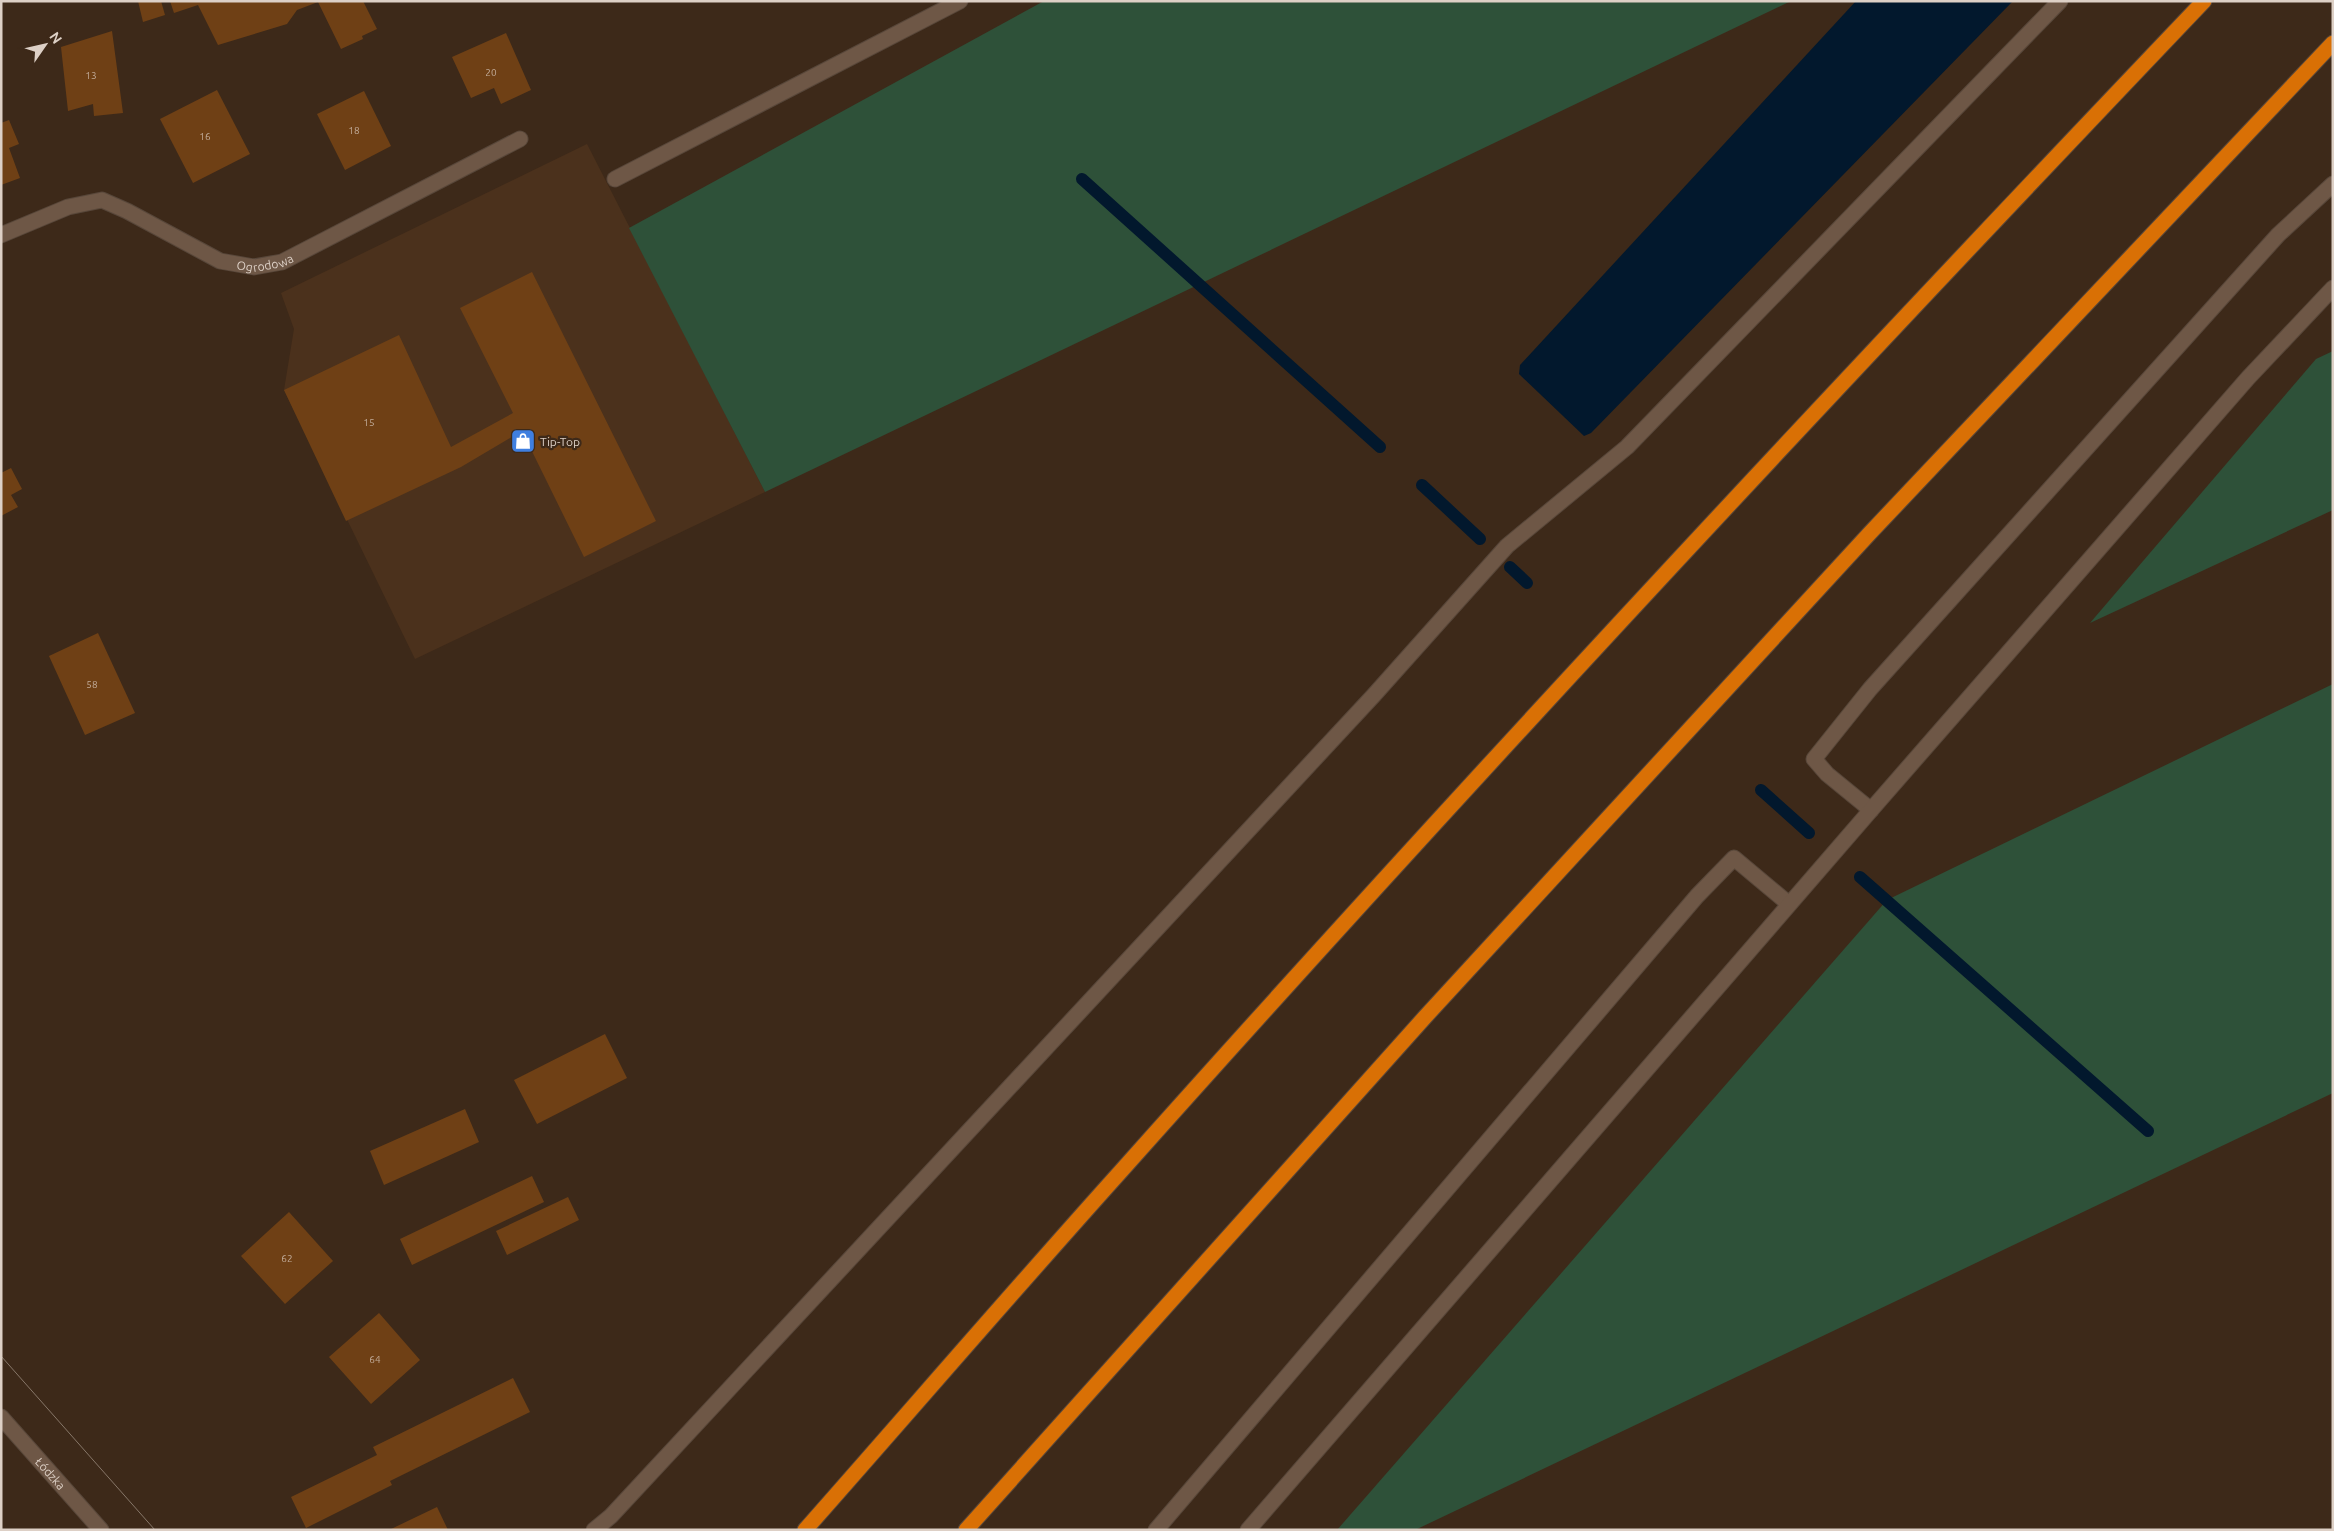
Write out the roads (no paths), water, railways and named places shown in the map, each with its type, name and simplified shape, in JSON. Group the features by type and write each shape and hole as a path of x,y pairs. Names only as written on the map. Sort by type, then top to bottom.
{"highway":[{"path":"805,1530 1122,1170 1549,699 2001,214 2204,1"},
{"path":"966,1530 1519,914 1869,534 2333,43"}],"street":[{"path":"615,179 960,1"},
{"path":"594,1530 611,1516 1353,717 1507,546 1628,447 2060,1"},
{"name":"Ogrodowa","path":"1,235 68,207 102,200 127,211 220,261 254,268 282,262 520,139"},
{"path":"1871,810 1827,774 1814,759 1870,689 2278,235 2333,184"},
{"path":"1248,1530 1789,904 2248,378 2333,288"},
{"path":"1156,1530 1697,896 1734,858 1789,904"},
{"name":"Łódzka","path":"1,1417 102,1530"}],"water":[{"path":"1856,1 2013,1 1591,433 1584,436 1519,374 1520,365"}],"waterway":[{"path":"1082,179 1380,447"},
{"path":"1422,485 1480,539"},
{"path":"1510,567 1527,583"},
{"path":"1761,790 1809,833"},
{"path":"1860,877 2148,1131"}],"tram line":[{"path":"1,1356 155,1530"}],"place":[{"name":"Tip-Top","path":"523,441"}]}
